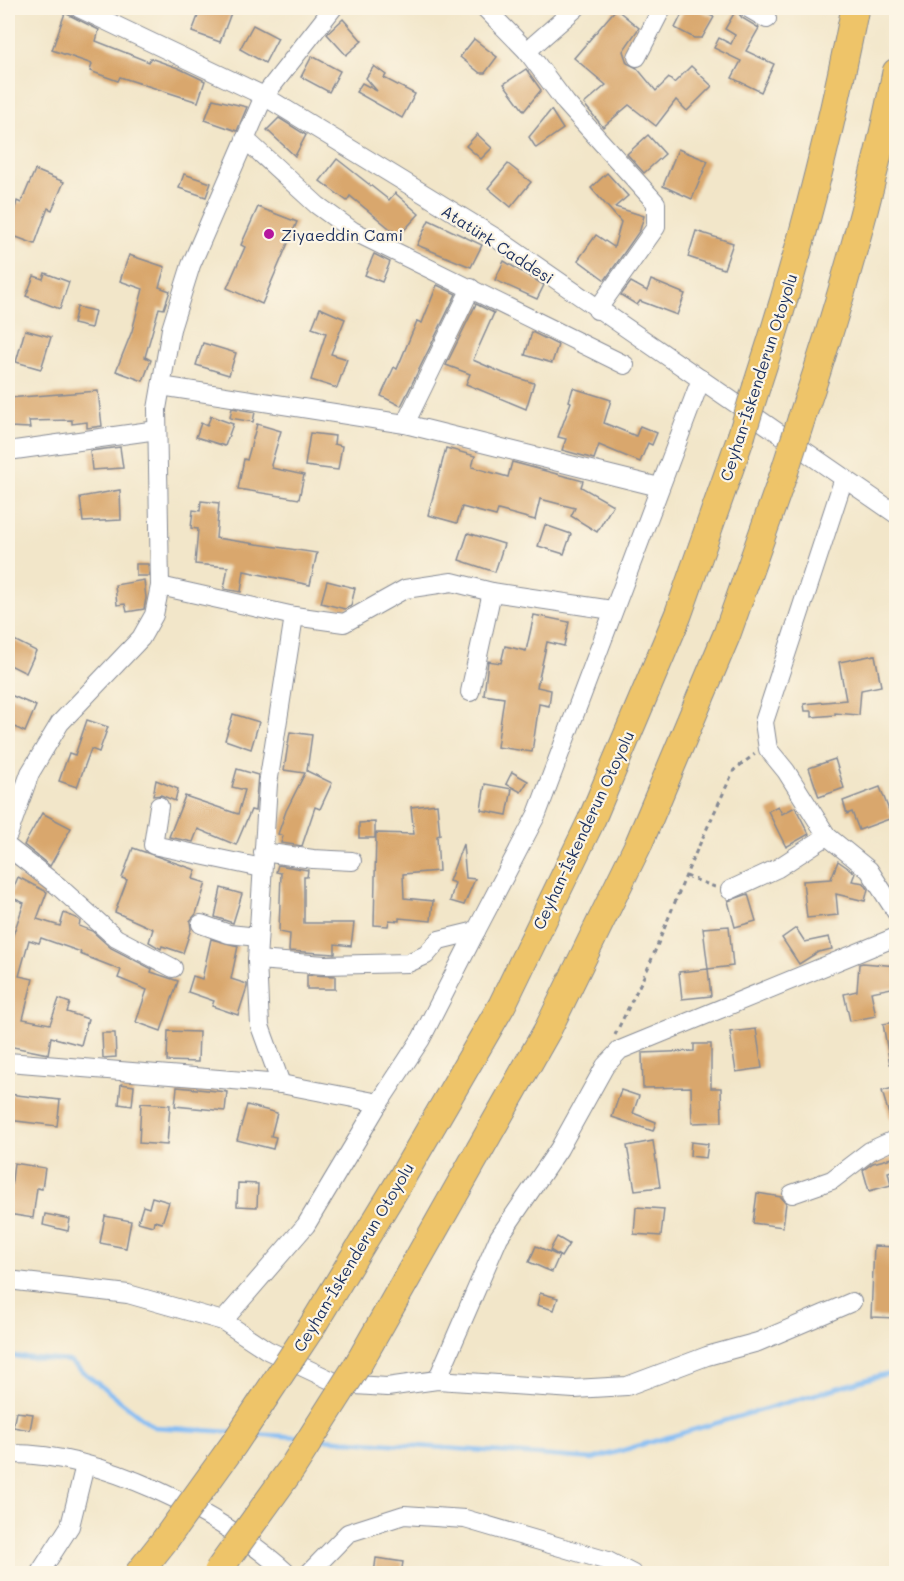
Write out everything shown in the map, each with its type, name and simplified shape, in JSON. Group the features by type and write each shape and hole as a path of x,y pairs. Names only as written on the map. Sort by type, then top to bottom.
{"highway":[{"name":"Ceyhan-İskenderun Otoyolu","path":"138,1574 234,1444 311,1328 397,1186 502,1005 591,821 678,615 741,437 782,311 832,124 855,8"},
{"path":"217,1572 292,1468 360,1361 548,1029 639,843 727,634 784,472 832,326 886,126 897,72"}],"street":[{"name":"Atatürk Caddesi","path":"80,8 264,96 496,238 597,310 897,514"},
{"path":"486,8 528,51 566,103 656,203 656,227 597,310"},
{"path":"528,51 576,8"},
{"path":"637,57 662,8"},
{"path":"748,8 767,19"},
{"path":"8,836 30,773 60,723 141,638 154,615 160,586 157,430 161,386 171,329 191,265 264,96 323,11"},
{"path":"245,139 317,205 353,231 625,365"},
{"path":"405,424 471,288"},
{"path":"223,1321 306,1225 379,1102 421,1039 537,814 700,379"},
{"path":"161,386 405,424 659,487"},
{"path":"8,451 157,430"},
{"path":"844,478 764,722 768,749 786,771 827,836 869,870 897,912"},
{"path":"160,586 294,616 344,623 405,589 452,582 492,592 612,610"},
{"path":"471,692 492,592"},
{"path":"281,1084 260,1026 256,960 268,784 294,616"},
{"path":"159,807 153,845 263,860 352,861"},
{"path":"730,890 778,868 827,836"},
{"path":"8,847 58,886 116,938 172,968"},
{"path":"201,924 229,934 258,937"},
{"path":"256,960 325,965 408,963 426,955 439,940 476,931"},
{"path":"437,1380 499,1237 558,1149 605,1066 620,1050 897,937"},
{"path":"8,1062 281,1084 379,1102"},
{"path":"792,1194 832,1180 870,1151 896,1141"},
{"path":"8,1280 128,1294 223,1321 267,1350 339,1384 387,1387 437,1380 574,1389 627,1386 707,1356 758,1342 852,1302"},
{"path":"8,1454 85,1465 132,1478 170,1496 266,1553 288,1574"},
{"path":"39,1574 70,1526 85,1465"},
{"path":"308,1574 348,1533 404,1515 465,1519 608,1561 633,1574"}],"path":[{"path":"605,1066 612,1040 648,968 734,770 754,754 768,749"},
{"path":"686,876 706,885 730,890"}],"building":[{"path":"201,8 217,8 231,13 220,42 192,32"},
{"path":"685,8 694,8 714,17 702,38 694,38 675,28"},
{"path":"616,9 639,28 623,51 627,63 637,68 656,91 669,78 674,83 691,66 712,86 687,111 676,100 656,126 629,105 603,127 584,104 606,85 574,58"},
{"path":"736,10 742,18 759,28 746,51 774,64 761,92 732,78 741,61 714,48 719,38 731,44 735,35 725,29"},
{"path":"65,13 99,30 96,41 149,62 150,58 178,68 205,81 198,102 120,77 118,81 90,71 92,64 52,50"},
{"path":"343,19 362,41 346,55 327,34"},
{"path":"253,25 278,38 265,63 240,49"},
{"path":"474,39 497,57 485,73 480,73 460,57"},
{"path":"312,56 340,71 329,92 301,77"},
{"path":"374,66 386,75 384,78 415,94 402,118 356,92 362,83 377,91 366,78"},
{"path":"526,69 541,90 524,111 504,84"},
{"path":"213,99 247,107 237,131 205,120"},
{"path":"551,110 563,129 536,148 529,137"},
{"path":"279,118 306,135 295,156 267,130"},
{"path":"477,134 492,148 481,159 466,146"},
{"path":"648,135 665,154 644,173 627,154"},
{"path":"678,149 708,161 692,199 663,186"},
{"path":"337,159 389,200 395,193 419,214 399,236 350,196 347,201 320,181"},
{"path":"508,164 531,182 511,207 488,188"},
{"path":"35,170 64,182 52,210 48,208 35,244 8,234 17,201 21,203"},
{"path":"607,173 628,196 615,207 644,216 640,230 605,280 578,260 596,235 614,247 621,222 591,188"},
{"path":"184,174 211,183 206,197 179,188"},
{"path":"258,207 297,222 262,304 227,288 245,247 241,245"},
{"path":"429,220 482,245 471,267 417,245"},
{"path":"696,231 733,243 724,269 688,257"},
{"path":"374,254 390,262 382,282 365,275"},
{"path":"129,255 165,267 159,287 170,291 164,309 159,308 145,357 151,360 143,381 116,371 132,331 143,289 120,281"},
{"path":"504,261 544,285 537,299 495,280"},
{"path":"45,273 69,282 60,309 26,296 34,276 43,279"},
{"path":"651,280 685,294 677,315 640,301 637,305 621,295 631,282 647,291"},
{"path":"437,285 456,294 401,406 381,396 394,367 397,369 417,321 422,323"},
{"path":"476,304 494,313 473,360 505,374 534,383 526,409 466,384 470,374 446,365"},
{"path":"77,307 95,311 91,328 73,324"},
{"path":"320,308 345,319 331,354 347,359 337,388 311,380 326,333 312,328"},
{"path":"25,330 51,337 41,369 16,362"},
{"path":"532,332 558,345 552,363 525,355"},
{"path":"203,343 236,353 229,375 196,365"},
{"path":"573,388 611,400 604,423 636,436 640,426 657,433 652,445 648,443 640,462 599,445 594,459 562,450 566,439 558,437 571,402 569,401"},
{"path":"98,391 102,426 87,428 87,422 72,424 72,420 29,421 30,428 9,427 8,398"},
{"path":"232,408 255,412 253,422 230,418"},
{"path":"211,416 233,424 225,446 196,437 201,423 207,426"},
{"path":"257,424 281,431 271,465 272,468 304,475 299,499 238,489 244,459 247,460"},
{"path":"310,433 335,436 334,444 342,446 338,470 305,466"},
{"path":"120,447 123,468 92,470 90,451"},
{"path":"446,448 475,456 472,467 508,477 512,462 583,481 581,487 613,505 597,532 571,516 575,508 540,499 535,520 498,510 496,516 462,507 457,523 428,515"},
{"path":"120,490 121,520 83,522 80,497"},
{"path":"201,501 219,503 216,538 317,553 310,585 244,571 241,592 224,589 228,567 195,564 198,529 191,528 193,510 200,511"},
{"path":"545,525 571,534 564,554 538,546"},
{"path":"468,533 504,544 495,572 459,560"},
{"path":"136,564 148,564 149,576 136,576"},
{"path":"144,580 146,598 144,609 127,612 125,604 117,605 115,585"},
{"path":"327,581 355,588 351,606 345,609 321,603"},
{"path":"534,615 569,622 564,646 547,642 537,687 551,690 549,706 539,704 532,752 497,747 504,698 484,695 488,661 501,663 505,646 526,651"},
{"path":"8,637 36,651 26,673 8,664"},
{"path":"875,655 881,686 861,690 859,715 835,713 835,715 812,717 812,711 805,711 804,704 846,700 839,662"},
{"path":"8,694 36,706 25,732 8,724"},
{"path":"233,714 259,722 251,749 225,740"},
{"path":"87,720 108,727 99,752 91,749 77,787 59,781 69,753 75,755"},
{"path":"290,732 312,735 307,771 332,783 320,809 315,807 302,846 281,843 283,836 278,834 286,811 305,773 284,770"},
{"path":"835,759 844,788 819,797 809,768"},
{"path":"237,769 258,775 255,811 251,810 236,845 198,829 193,842 169,837 185,796 238,814 245,790 232,787"},
{"path":"512,772 528,781 521,792 506,784"},
{"path":"156,780 178,789 175,801 161,795 153,796"},
{"path":"485,784 512,789 507,815 481,810"},
{"path":"880,787 892,818 859,830 852,812 847,814 843,801"},
{"path":"437,804 440,835 437,836 439,871 403,874 404,898 433,901 431,921 399,918 399,921 389,920 388,926 374,925 376,833 414,834 411,807"},
{"path":"778,806 782,814 795,807 809,834 786,847 768,811"},
{"path":"42,813 71,828 50,866 24,845"},
{"path":"375,822 375,838 359,838 359,823"},
{"path":"463,844 466,878 475,879 464,905 450,901 455,883 449,881"},
{"path":"133,848 196,870 193,879 206,883 196,914 190,921 191,929 183,953 162,946 161,949 149,942 153,929 115,912 127,880 122,878"},
{"path":"838,861 855,873 852,881 864,883 868,889 865,901 836,894 838,915 807,918 803,881 831,879"},
{"path":"278,865 308,870 307,877 304,877 304,923 354,923 351,946 335,944 335,954 289,951 290,934 279,932 281,873 276,872"},
{"path":"18,877 47,892 37,919 60,926 64,913 76,918 80,921 79,926 92,931 111,948 152,969 151,972 178,981 161,1031 136,1022 147,990 118,978 121,970 80,954 81,952 41,938 39,943 29,940 19,976 33,979 23,1019 50,1024 59,999 70,1003 67,1012 88,1019 81,1045 51,1037 48,1054 8,1046 8,944 10,944 24,903 10,897"},
{"path":"221,888 242,894 233,923 215,917"},
{"path":"748,894 756,921 735,927 728,901"},
{"path":"729,926 733,966 708,969 703,928"},
{"path":"796,928 805,942 829,937 832,949 818,952 799,964 782,938"},
{"path":"211,939 238,946 231,979 247,984 247,987 238,1015 212,1006 214,1001 188,992 193,976 202,979"},
{"path":"859,964 897,966 897,987 871,992 876,1016 850,1021 844,994 857,991"},
{"path":"708,969 711,996 682,999 679,972"},
{"path":"307,975 335,976 335,989 307,989"},
{"path":"897,1022 897,1063 890,1064 883,1024"},
{"path":"756,1029 762,1068 736,1072 730,1032"},
{"path":"168,1031 199,1032 198,1062 167,1061"},
{"path":"102,1033 115,1033 116,1057 103,1058"},
{"path":"694,1044 711,1044 711,1088 721,1088 722,1122 692,1123 691,1087 643,1088 642,1053 694,1051"},
{"path":"121,1084 134,1086 132,1106 119,1104"},
{"path":"177,1087 227,1092 225,1111 175,1106"},
{"path":"897,1087 897,1128 893,1128 882,1091"},
{"path":"621,1090 639,1096 633,1113 656,1122 653,1131 612,1117"},
{"path":"8,1094 60,1100 57,1126 8,1120"},
{"path":"141,1103 170,1105 167,1145 139,1143"},
{"path":"247,1105 277,1113 271,1136 276,1137 273,1149 237,1140"},
{"path":"653,1141 660,1187 635,1190 627,1146"},
{"path":"691,1142 708,1144 706,1158 690,1156"},
{"path":"892,1158 895,1170 888,1172 891,1185 869,1191 863,1170 873,1163"},
{"path":"14,1163 45,1168 42,1189 37,1188 33,1218 8,1214"},
{"path":"238,1183 258,1184 257,1207 237,1206"},
{"path":"757,1193 781,1197 786,1203 783,1227 753,1223"},
{"path":"152,1197 169,1202 162,1223 154,1221 153,1226 138,1222 143,1206 149,1208"},
{"path":"636,1207 664,1209 661,1236 634,1234"},
{"path":"45,1214 70,1219 68,1231 43,1225"},
{"path":"105,1216 131,1221 126,1248 100,1243"},
{"path":"557,1237 569,1244 561,1257 550,1250"},
{"path":"536,1246 559,1256 552,1272 529,1262"},
{"path":"874,1246 897,1247 897,1318 871,1317"},
{"path":"540,1293 558,1298 554,1310 537,1305"},
{"path":"16,1412 33,1414 30,1430 13,1427"},
{"path":"376,1558 403,1562 401,1574 374,1574"}],"waterway":[{"path":"8,1356 69,1361 154,1427 231,1432"},
{"path":"323,1439 593,1459 885,1374 896,1373"},
{"path":"251,1434 300,1437"}],"place":[{"name":"Ziyaeddin Cami","path":"269,234"}]}
